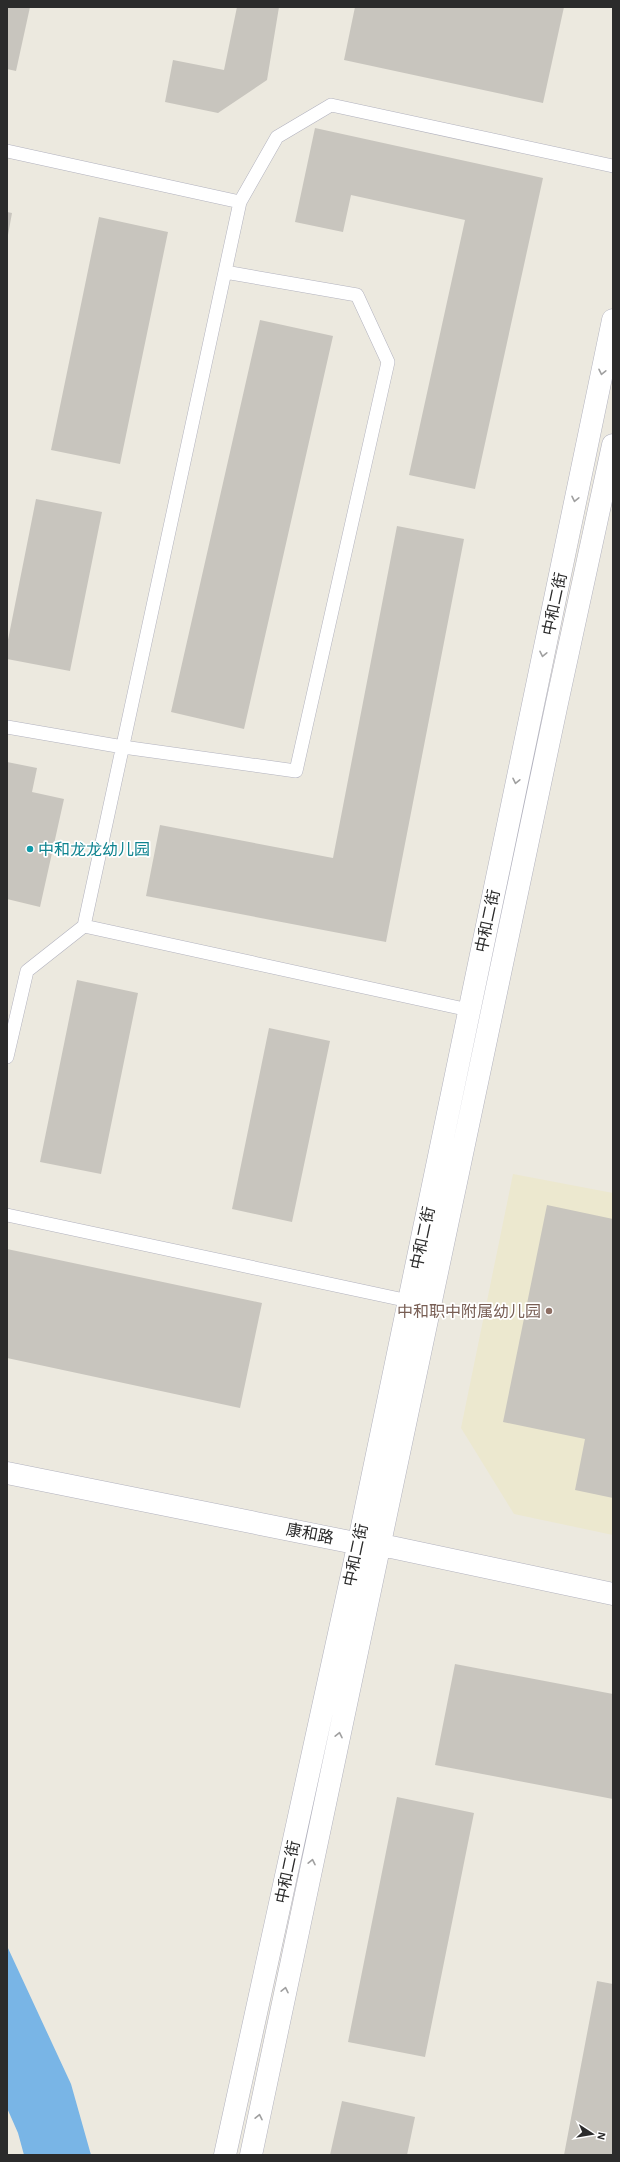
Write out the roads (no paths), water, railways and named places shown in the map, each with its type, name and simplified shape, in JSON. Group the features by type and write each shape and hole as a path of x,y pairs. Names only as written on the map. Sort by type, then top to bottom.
{"street":[{"name":"中和二街","path":"250,2155 368,1545 409,1301 613,320"},
{"name":"中和二街","path":"225,2155 368,1545 613,445"},
{"name":"康和路","path":"7,1472 368,1545 391,1547 613,1594"}],"lane":[{"path":"7,1057 27,971 84,926 240,202 277,137 331,105 613,166"},
{"path":"7,151 240,202"},
{"path":"7,727 123,747 296,771 388,362 357,296 225,272"},
{"path":"84,926 469,1010"},
{"path":"7,1215 409,1301"}],"water":[{"path":"7,1946 71,2084 91,2155 24,2155 18,2133 7,2108"}],"place":[{"name":"中和龙龙幼儿园","path":"30,849"},
{"name":"中和职中附属幼儿园","path":"549,1311"}]}
